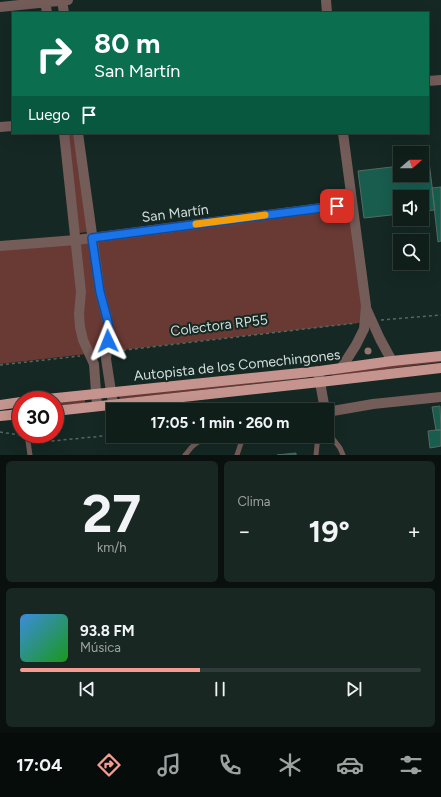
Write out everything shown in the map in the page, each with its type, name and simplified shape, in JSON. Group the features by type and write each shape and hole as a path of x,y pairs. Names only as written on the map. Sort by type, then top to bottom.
{"main road":[{"name":"Autopista de los Comechingones","path":"64,397 318,371 441,356"},
{"name":"Autopista de los Comechingones","path":"122,403 441,368"},
{"path":"0,404 12,403"},
{"name":"Autopista de los Comechingones","path":"64,410 106,405"},
{"path":"0,416 12,415"}],"street":[{"path":"0,7 64,0 64,12"},
{"path":"326,0 327,12"},
{"path":"45,1 47,12"},
{"path":"429,81 441,80"},
{"path":"0,127 12,126"},
{"path":"64,134 81,292 79,314 80,327 83,340 94,364 97,406"},
{"path":"78,134 100,292 108,322 106,359 113,403"},
{"path":"342,367 364,329 366,306 343,134"},
{"name":"San Martín","path":"0,246 76,240 352,204"},
{"path":"366,306 380,339 392,361"},
{"path":"318,371 324,403"},
{"path":"334,411 373,404 441,397"}],"lane":[{"path":"334,440 343,455"},
{"path":"28,443 30,455"},
{"path":"185,455 196,443"},
{"path":"237,455 241,443"},
{"path":"316,455 317,443"}],"path":[{"path":"381,320 441,315"},
{"name":"Colectora RP55","path":"111,352 358,323"},
{"path":"0,364 81,355"},
{"path":"0,432 12,434"},
{"path":"64,440 106,436"}],"shaded area":[{"path":"68,134 75,134 87,232 79,233"},
{"path":"352,204 366,322 0,364 0,246"},
{"path":"441,359 441,362 333,376 332,373"},
{"path":"307,375 307,378 120,399 119,396"},
{"path":"85,400 85,403 64,405 64,401"}],"building":[{"path":"429,162 435,210 429,210 429,190 393,190 393,215 364,218 358,171 393,167 393,182 429,182"},
{"path":"441,187 441,241 438,242 432,188"},
{"path":"440,406 441,430 436,430 432,407"},
{"path":"441,430 441,446 430,448 428,431"},
{"path":"296,453 296,455 277,455"}],"slow traffic":[{"path":"196,224 265,215"}],"route":[{"path":"108,341 108,322 100,292 92,238 337,206"}]}
